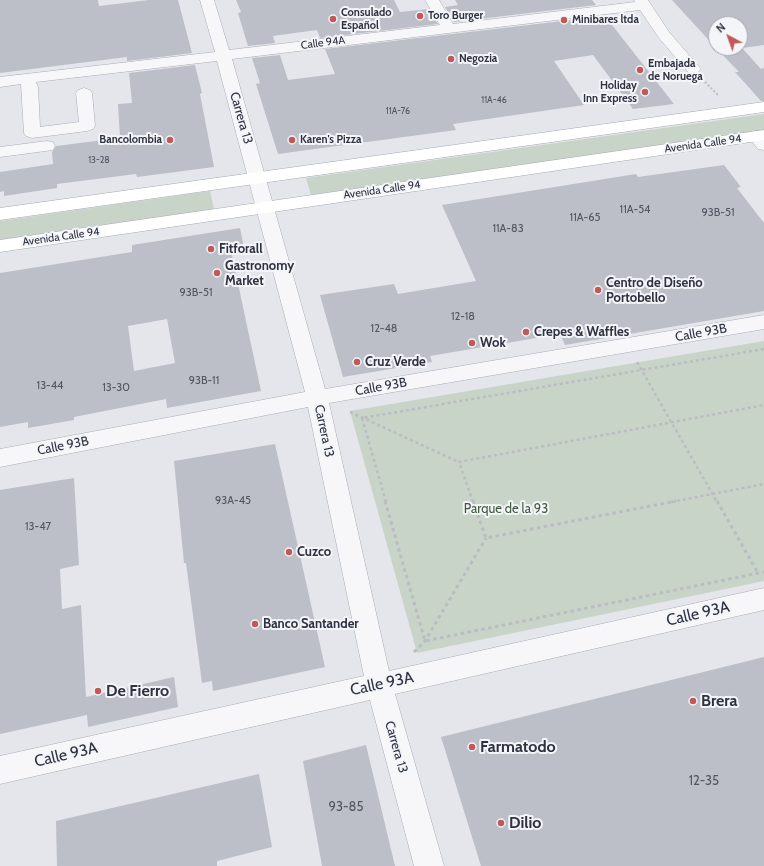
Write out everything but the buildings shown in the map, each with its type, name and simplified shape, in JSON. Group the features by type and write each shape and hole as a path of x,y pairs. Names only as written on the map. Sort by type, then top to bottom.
{"main road":[{"path":"0,214 764,107"},
{"name":"Avenida Calle 94","path":"0,246 266,207 761,139"}],"street":[{"name":"Carrera 13","path":"206,0 258,178 317,398 379,685 429,866"},
{"path":"432,0 449,28"},
{"name":"Calle 94A","path":"0,82 643,3"},
{"path":"643,3 664,35 693,69"},
{"path":"28,78 30,87 32,133 87,126 84,94"},
{"path":"0,152 47,146"},
{"name":"Calle 93B","path":"0,458 317,398 764,322"},
{"name":"Calle 93A","path":"0,770 379,685 762,589"}],"path":[{"path":"628,346 758,573 762,589"},
{"path":"362,418 764,349"},
{"path":"349,412 459,462 764,405"},
{"path":"362,418 425,642"},
{"path":"459,462 486,538"},
{"path":"410,656 425,642 486,538 764,484"},
{"path":"425,642 764,572"}],"green space":[{"path":"764,114 764,131 311,195 306,178"},
{"path":"210,191 214,209 0,240 0,221"},
{"name":"Parque de la 93","path":"764,341 764,581 417,653 350,411"}],"place":[{"name":"Toro Burger","path":"420,16"},
{"name":"Consulado Español","path":"333,19"},
{"name":"Minibares ltda","path":"564,20"},
{"name":"Negozia","path":"451,59"},
{"name":"Embajada de Noruega","path":"640,70"},
{"name":"Holiday Inn Express","path":"645,92"},
{"name":"Bancolombia","path":"170,140"},
{"name":"Karen's Pizza","path":"292,140"},
{"name":"Fitforall","path":"211,249"},
{"name":"Gastronomy Market","path":"217,273"},
{"name":"Centro de Diseño Portobello","path":"598,290"},
{"name":"Crepes & Waffles","path":"526,332"},
{"name":"Wok","path":"472,343"},
{"name":"Cruz Verde","path":"357,362"},
{"name":"Cuzco","path":"289,552"},
{"name":"Banco Santander","path":"255,624"},
{"name":"De Fierro","path":"98,691"},
{"name":"Brera","path":"693,701"},
{"name":"Farmatodo","path":"472,747"},
{"name":"Dilio","path":"501,823"}]}
